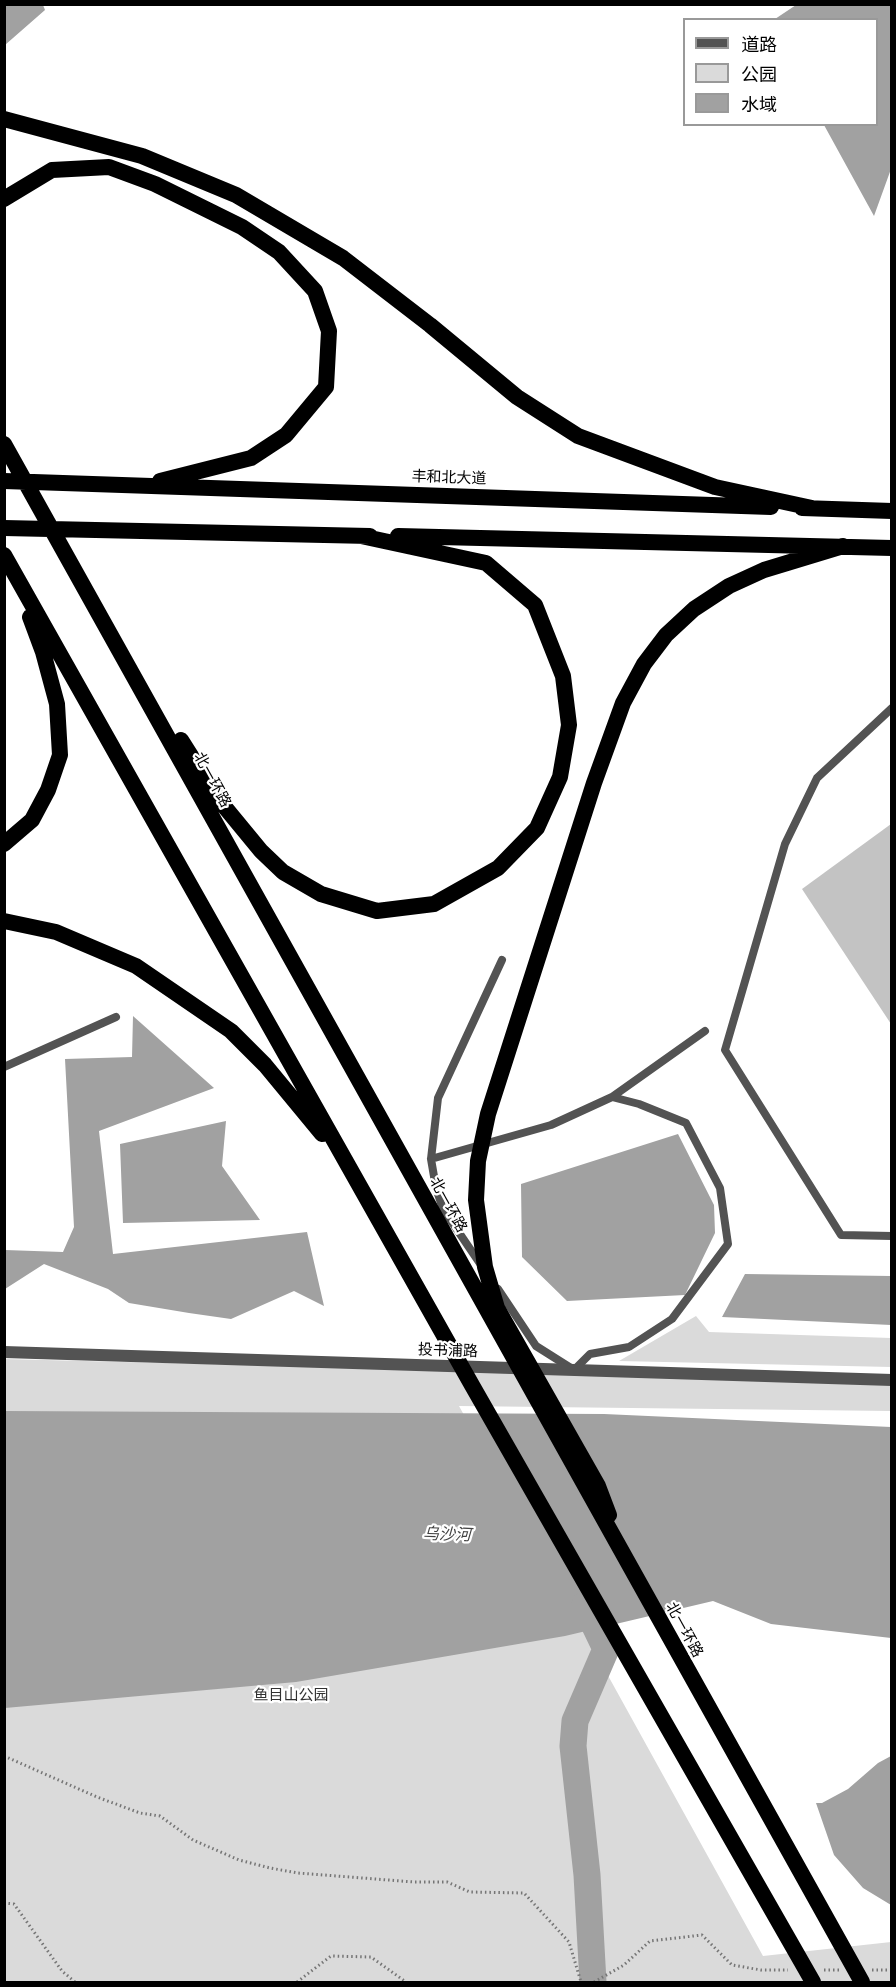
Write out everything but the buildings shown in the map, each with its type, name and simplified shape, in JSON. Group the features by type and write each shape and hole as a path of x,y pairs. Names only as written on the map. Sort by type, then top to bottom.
{"highway":[{"path":"4,119 142,156 236,195 343,258 430,325 517,397 578,436 715,487 812,508"},
{"path":"4,199 52,170 109,167 156,184 242,227 279,252 315,291 329,332 326,387 286,435 251,458 141,486"},
{"name":"北一环路","path":"4,444 628,1566 865,1976"},
{"name":"丰和北大道","path":"4,481 891,511"},
{"path":"4,528 891,548"},
{"path":"84,585 219,800 261,851 283,872 321,894 377,912 434,904 498,868 537,828 560,777 568,725 563,676 535,605 486,563 361,536"},
{"path":"628,1566 598,1486 498,1308 484,1267 476,1200 478,1161 488,1114 594,783 623,703 644,664 666,635 694,609 729,586 764,570 843,546"},
{"path":"4,844 32,820 48,790 60,754 57,704 46,663 7,559"},
{"path":"7,559 351,1170 817,1976"},
{"path":"4,921 56,932 135,966 231,1030 265,1065 351,1170"}],"street":[{"name":"投书浦路","path":"4,1352 891,1380"}],"lane":[{"path":"891,708 817,778 785,844 725,1050 841,1235 891,1236"},
{"path":"502,960 438,1098 431,1159 436,1188 444,1209 536,1346 573,1370 590,1354 629,1347 672,1319 728,1244 720,1188 686,1123 639,1104 612,1097"},
{"path":"4,1067 116,1017"},
{"path":"431,1159 551,1125 612,1097 705,1031"}],"path":[{"path":"4,1756 97,1797 140,1813 160,1816 193,1840 239,1860 298,1873 414,1882 447,1882 470,1892 524,1893 569,1942 582,1983"},
{"path":"4,1903 14,1904 62,1971 75,1983"},
{"path":"594,1983 624,1965 650,1941 702,1935 732,1965 761,1970 797,1970"},
{"path":"297,1983 331,1956 339,1956 371,1957 406,1983"},
{"path":"817,1976 844,1970"},
{"path":"865,1976 891,1970"}],"green space":[{"path":"696,1316 709,1332 891,1338 891,1367 619,1361"},
{"name":"鱼目山公园","path":"4,1359 891,1381 891,1411 459,1406 763,1956 891,1942 891,1982 5,1982"}],"water":[{"path":"5,4 43,5 45,10 5,45"},
{"path":"796,5 891,5 891,169 874,216 825,126 878,126 878,18 776,18"},
{"path":"133,1016 214,1088 99,1131 113,1254 307,1232 324,1306 294,1291 231,1319 189,1313 129,1303 108,1289 44,1264 5,1289 5,1250 63,1252 74,1227 65,1059 132,1057"},
{"path":"226,1121 222,1166 260,1220 123,1223 120,1144"},
{"path":"678,1134 714,1205 715,1233 685,1295 567,1301 522,1257 521,1184"},
{"path":"745,1274 891,1276 891,1325 722,1317"},
{"name":"乌沙河","path":"5,1411 604,1414 891,1427 891,1638 771,1624 713,1601 565,1636 296,1682 5,1708"},
{"path":"891,1756 891,1905 863,1888 834,1855 816,1803 822,1803 848,1789 878,1763"}],"waterway":[{"path":"585,1605 606,1649 575,1721 573,1746 587,1875 593,1982"}]}
